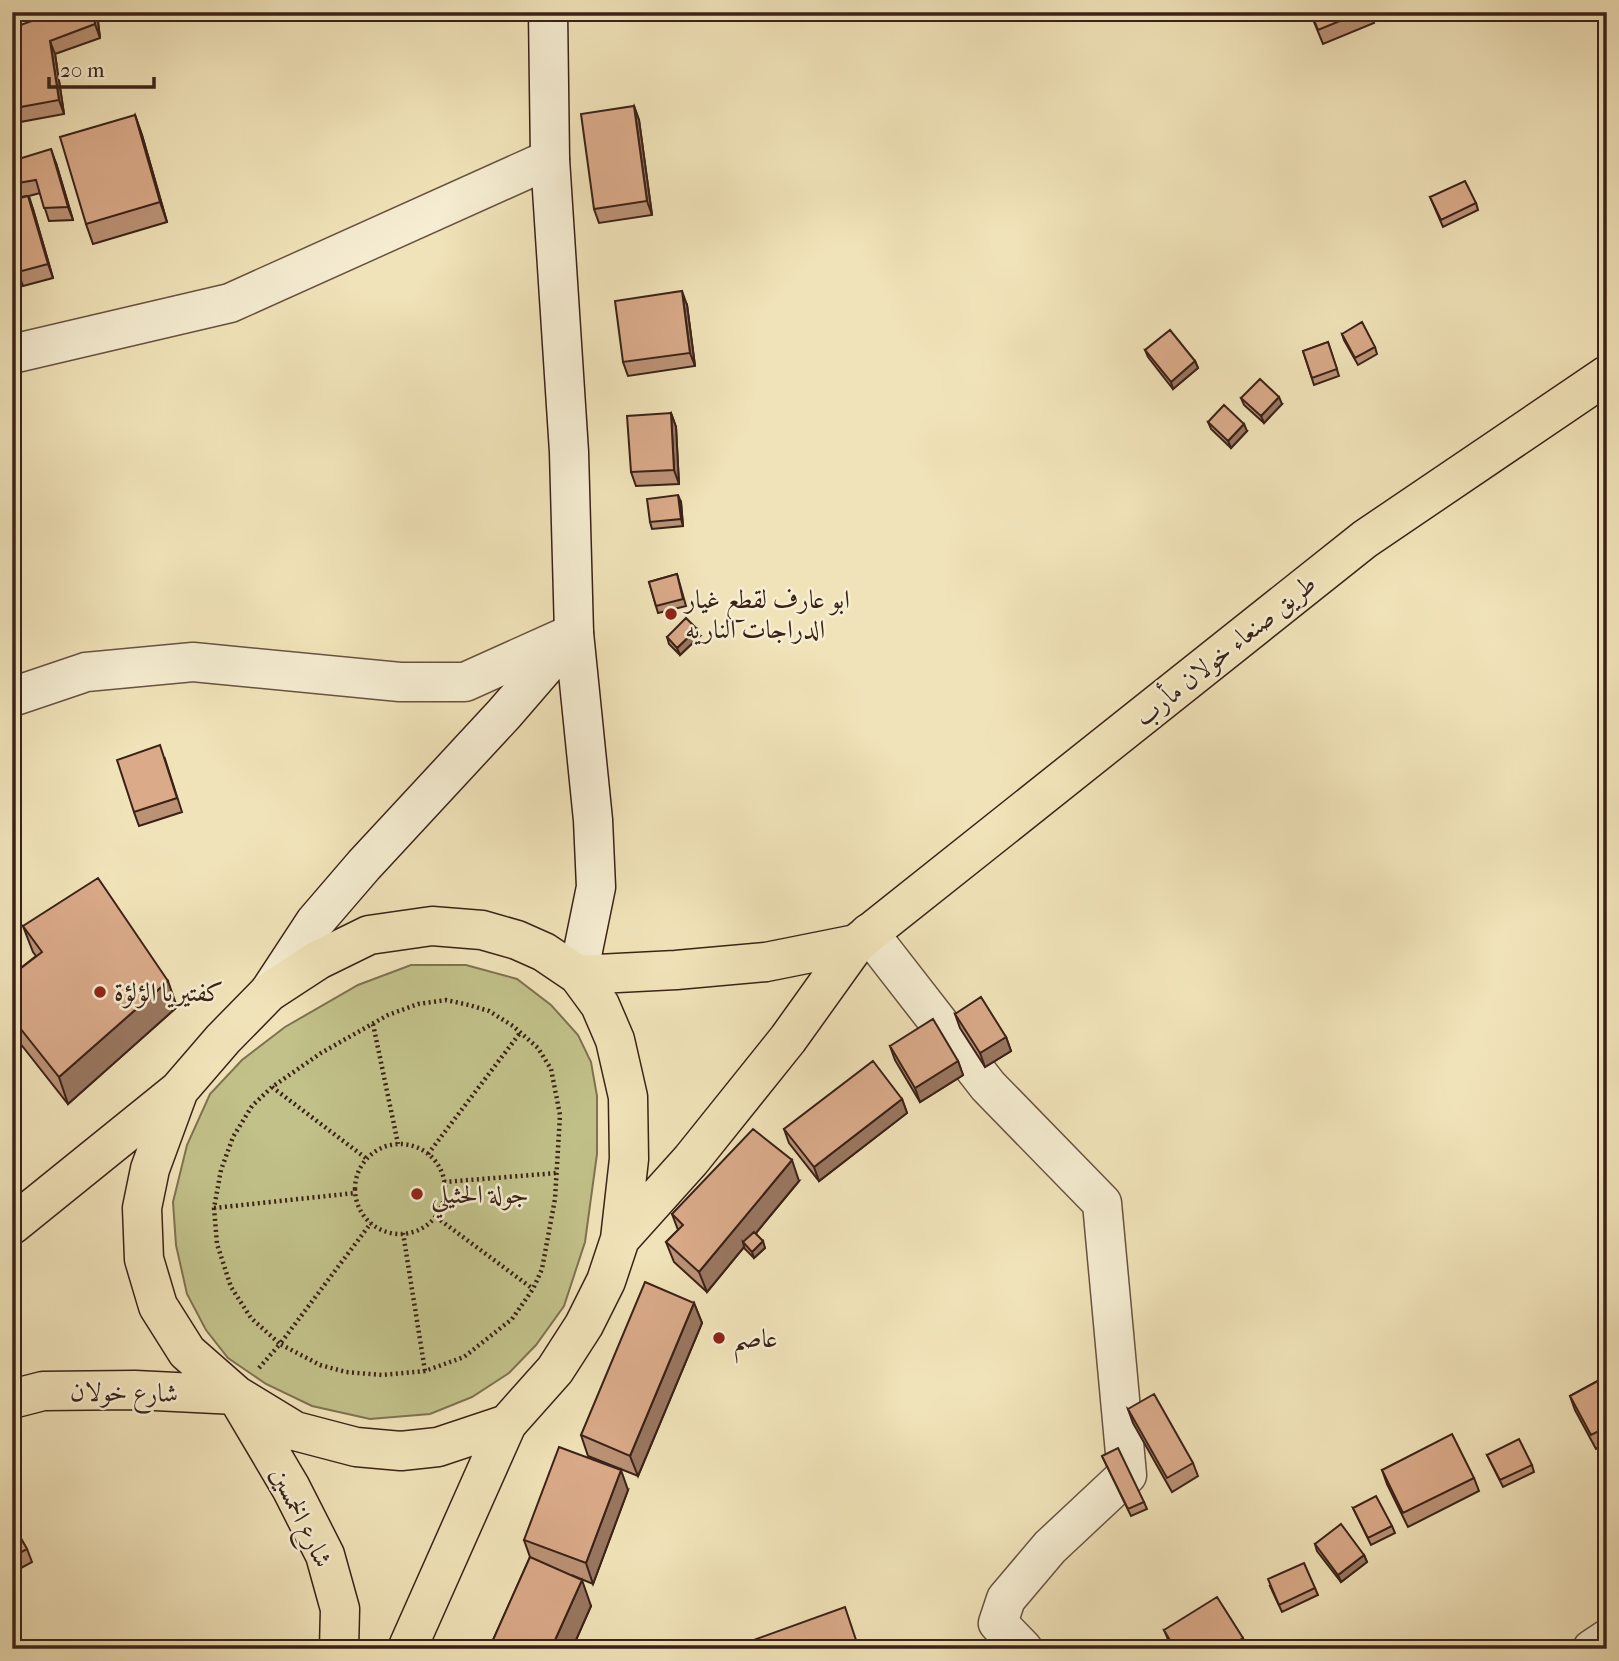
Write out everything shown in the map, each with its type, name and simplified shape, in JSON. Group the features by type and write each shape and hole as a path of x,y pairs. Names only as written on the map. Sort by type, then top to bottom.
{"main road":[{"name":"طريق صنعاء خولان مأرب","path":"863,939 1365,539 1607,375"},
{"path":"12,1225 179,1090 269,992 318,960 369,935 432,926 482,930 517,940 544,952 578,975 600,1005 615,1040 628,1097 629,1159 620,1239 606,1281 584,1325 555,1370 507,1424 407,1649"},
{"path":"578,975 766,962 863,939"},
{"path":"620,1239 707,1140 863,939"},
{"path":"179,1090 150,1169 142,1208 144,1259 158,1306 187,1352 236,1395 295,1431 356,1447 401,1451 438,1447 507,1424"},
{"name":"شارع خولان","path":"12,1399 43,1391 135,1390 236,1395"},
{"name":"شارع الخمسين","path":"236,1395 291,1488 325,1555 340,1609 339,1649"}],"street":[{"path":"548,12 550,159 569,453 574,633 593,820 596,887 578,975"},
{"path":"12,354 230,303 550,159"},
{"path":"12,697 86,672 193,662 400,682 466,682 574,633"},
{"path":"269,992 315,922 574,633"},
{"path":"863,939 988,1086 1102,1203 1127,1475 1050,1547 1006,1599 998,1623 1023,1649"},
{"path":"1592,1649 1607,1639"}],"path":[{"path":"446,1000 469,1004 489,1011 520,1033 538,1048 551,1069 560,1115 555,1199 541,1269 533,1289 512,1319 464,1357 425,1371 382,1376 346,1372 320,1365 280,1344 251,1318 231,1287 217,1244 214,1208 221,1170 233,1136 252,1106 272,1087 321,1053 388,1015 418,1004 446,1000"},
{"path":"373,1024 398,1143"},
{"path":"428,1154 520,1033"},
{"path":"272,1087 367,1159"},
{"path":"398,1143 413,1145 428,1154 443,1175 443,1203 436,1217 412,1233 383,1231 371,1223 361,1212 355,1193 360,1167 383,1147 398,1143"},
{"path":"444,1182 557,1173"},
{"path":"214,1208 355,1193"},
{"path":"436,1217 533,1289"},
{"path":"236,1395 280,1344 371,1223"},
{"path":"403,1233 425,1371"}],"shaded area":[{"path":"411,965 466,965 517,979 551,1005 578,1035 591,1062 597,1096 597,1154 585,1242 564,1306 536,1345 509,1373 472,1397 430,1414 370,1419 312,1406 266,1384 228,1358 206,1330 187,1294 176,1245 173,1202 187,1145 210,1094 242,1060 285,1027 358,985"}],"building":[{"path":"57,12 94,12 95,24 50,41 59,100 15,108 12,96 12,28"},
{"path":"1311,12 1362,12 1318,30"},
{"path":"634,106 647,201 594,209 581,114"},
{"path":"135,115 160,202 86,224 60,137"},
{"path":"51,149 68,207 44,208 36,180 12,184 12,161"},
{"path":"1465,181 1476,203 1441,220 1430,197"},
{"path":"28,196 48,264 18,272 12,251 12,200"},
{"path":"682,291 690,353 623,362 615,301"},
{"path":"1362,322 1375,347 1355,358 1342,334"},
{"path":"1170,330 1195,361 1171,382 1145,350"},
{"path":"1328,342 1337,369 1312,378 1303,351"},
{"path":"1260,379 1279,397 1261,416 1241,398"},
{"path":"1224,405 1244,424 1228,441 1208,422"},
{"path":"671,413 674,470 631,472 627,416"},
{"path":"678,495 681,519 650,522 647,499"},
{"path":"677,574 683,599 656,606 649,582"},
{"path":"686,618 697,629 677,648 667,637"},
{"path":"160,745 177,798 134,812 117,760"},
{"name":"كفتيريا الؤلؤة","path":"98,878 168,981 59,1077 12,1018 12,975 42,952 23,926"},
{"path":"981,997 1006,1037 980,1053 955,1014"},
{"path":"933,1019 958,1061 915,1088 890,1046"},
{"path":"873,1061 902,1099 814,1167 784,1129"},
{"path":"753,1129 792,1160 699,1272 666,1242 683,1225 672,1214"},
{"path":"754,1232 763,1241 752,1252 743,1242"},
{"path":"645,1282 694,1303 630,1456 581,1435"},
{"path":"1607,1376 1607,1427 1591,1435 1570,1396"},
{"path":"1154,1394 1193,1463 1167,1478 1128,1409"},
{"path":"1452,1434 1474,1478 1403,1513 1382,1470"},
{"path":"1519,1439 1532,1465 1500,1480 1487,1455"},
{"path":"559,1447 621,1470 586,1563 524,1540"},
{"path":"1118,1448 1144,1502 1128,1509 1102,1456"},
{"path":"1376,1496 1392,1526 1368,1538 1353,1508"},
{"path":"12,1523 27,1549 12,1557"},
{"path":"1341,1524 1364,1555 1338,1575 1315,1544"},
{"path":"530,1557 582,1580 551,1649 489,1649"},
{"path":"1304,1563 1315,1588 1279,1605 1268,1579"},
{"path":"1217,1597 1243,1638 1226,1649 1175,1649 1164,1630"},
{"path":"845,1607 859,1649 750,1649 748,1642"}],"place":[{"name":"ابو عارف لقطع غيار الدراجات الناريه","path":"671,614"},
{"name":"كفتيريا الؤلؤة","path":"100,992"},
{"name":"جولة الحثيلي","path":"417,1194"},
{"name":"عاصم","path":"719,1338"}]}
